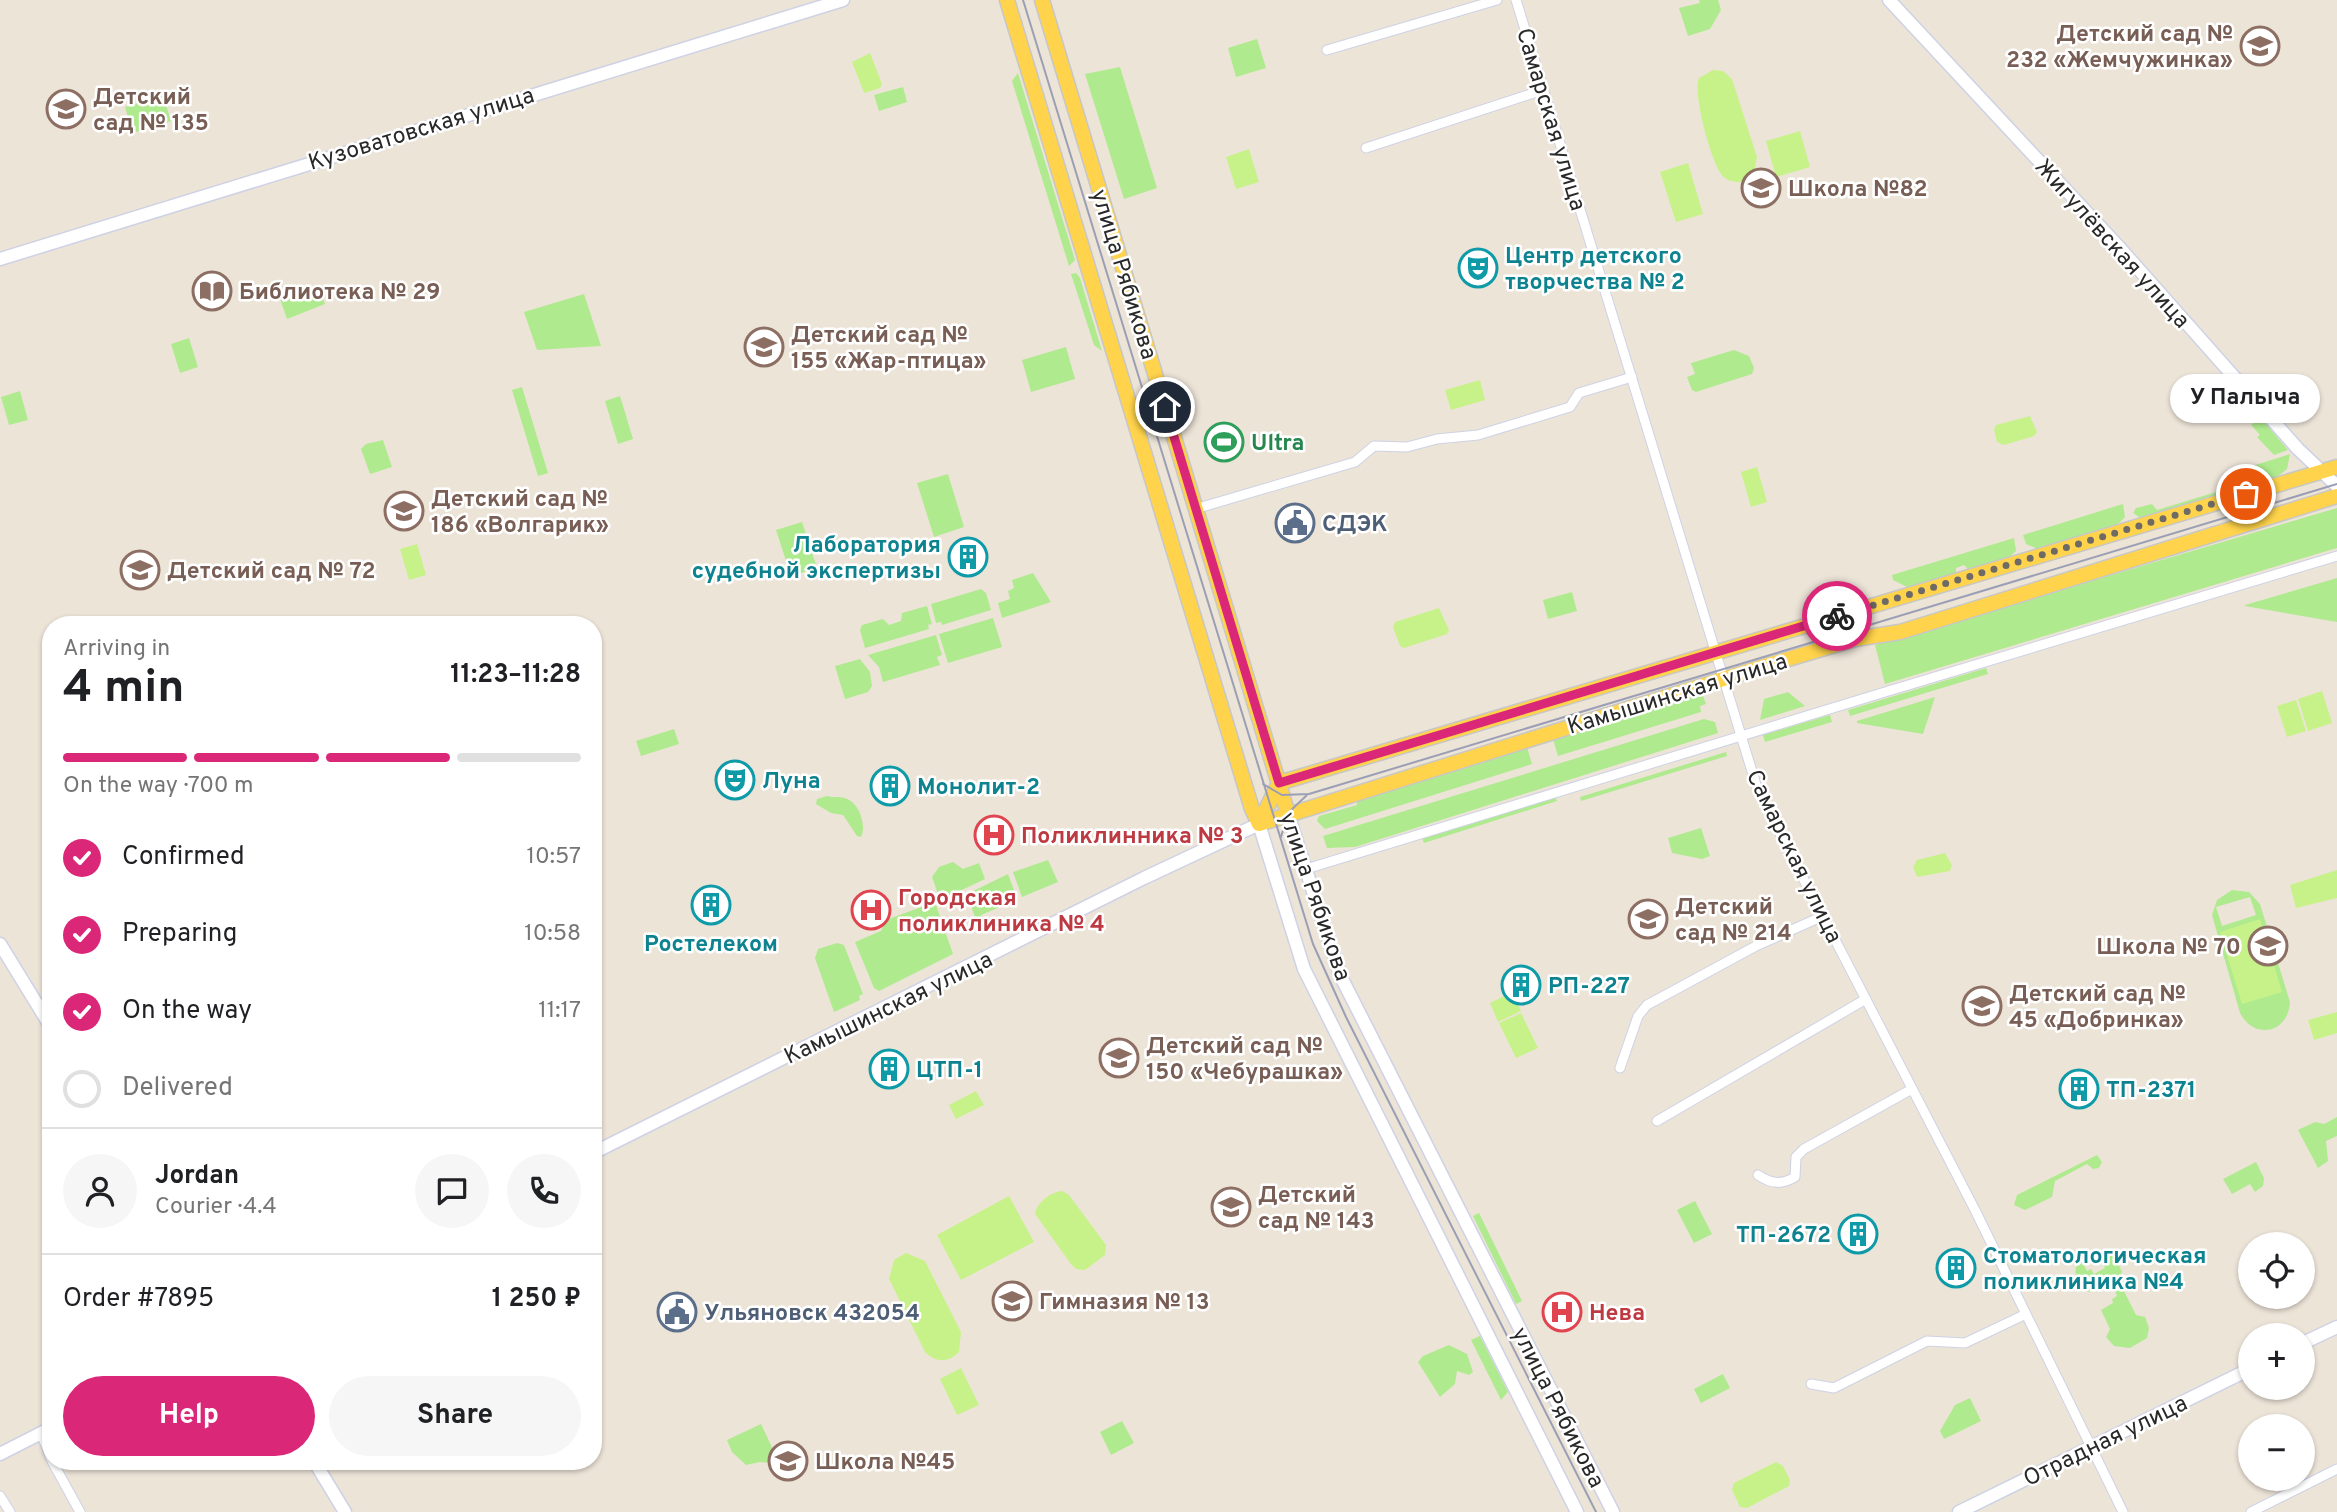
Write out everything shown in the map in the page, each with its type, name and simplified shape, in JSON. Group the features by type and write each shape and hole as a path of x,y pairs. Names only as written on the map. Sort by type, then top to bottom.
{"main road":[{"name":"улица Рябикова","path":"1007,0 1259,824"},
{"name":"улица Рябикова","path":"1042,0 1288,814"},
{"name":"Камышинская улица","path":"1279,783 2337,467"},
{"name":"Камышинская улица","path":"1259,824 1725,678 1856,639 1900,632 2337,496"},
{"path":"1259,824 1279,783"}],"street":[{"name":"Кузоватовская улица","path":"0,259 842,0"},
{"path":"1327,50 1497,0"},
{"name":"Самарская улица","path":"1516,0 1758,791 2026,1314 2123,1512"},
{"name":"Жигулёвская улица","path":"1889,0 2337,486"},
{"path":"1366,148 1543,90"},
{"path":"1195,509 1355,462 1374,446 1407,447 1437,439 1478,435 1570,407 1579,393 1632,377"},
{"path":"1306,869 2337,556"},
{"name":"улица Рябикова","path":"1288,814 1340,975 1613,1512"},
{"name":"Камышинская улица","path":"602,1149 1144,878 1259,824"},
{"name":"улица Рябикова","path":"1259,824 1304,968 1577,1512"},
{"path":"1620,1069 1638,1016 1647,1005 1755,946 1823,916"},
{"path":"0,944 42,1012"},
{"path":"1657,1121 1866,999"},
{"path":"1758,1175 1773,1183 1788,1181 1795,1177 1796,1157 1804,1149 1912,1089"},
{"path":"1811,1384 1834,1388 1927,1341 1965,1343 2026,1314"},
{"path":"2315,1337 2337,1327"},
{"name":"Отрадная улица","path":"1959,1512 2238,1375"},
{"path":"0,1454 42,1433"},
{"path":"2251,1512 2337,1469"},
{"path":"57,1470 80,1512"},
{"path":"319,1470 345,1512"},
{"path":"0,1496 10,1512"}],"green space":[{"path":"1699,0 1718,0 1721,10 1710,29 1688,36 1679,8 1700,3"},
{"path":"1257,39 1266,68 1236,77 1228,48"},
{"path":"870,53 882,84 880,88 864,93 852,62"},
{"path":"1120,67 1157,188 1124,199 1085,74"},
{"path":"1713,70 1723,71 1732,79 1757,157 1754,173 1741,182 1730,181 1721,174 1712,155 1704,126 1698,97 1699,78"},
{"path":"1018,73 1075,260 1069,266 1012,81"},
{"path":"903,87 907,102 879,111 874,95"},
{"path":"163,95 171,121 133,133 125,107"},
{"path":"1800,131 1810,167 1776,177 1766,141"},
{"path":"1249,149 1259,182 1236,189 1226,157"},
{"path":"1688,163 1703,214 1676,222 1660,172"},
{"path":"1076,273 1080,278 1102,351 1094,345 1071,274"},
{"path":"318,284 325,304 287,319 280,299"},
{"path":"584,294 601,346 537,350 524,312"},
{"path":"189,338 198,367 180,373 171,344"},
{"path":"1066,347 1075,379 1031,392 1022,360"},
{"path":"1734,350 1749,356 1754,368 1752,374 1696,392 1692,390 1687,377 1695,374 1691,363"},
{"path":"1480,380 1485,400 1451,410 1445,390"},
{"path":"522,387 548,473 538,476 512,390"},
{"path":"20,391 28,420 9,425 1,397"},
{"path":"620,396 633,439 618,444 605,401"},
{"path":"2030,416 2037,432 2034,436 2004,445 1997,442 1994,430 1996,425"},
{"path":"2261,418 2288,450 2274,455 2257,437 2260,435 2251,425"},
{"path":"383,440 392,467 370,474 361,449 366,444"},
{"path":"2290,454 2287,469 2277,477 2142,519 2133,513 2136,508 2152,504 2157,510 2236,486 2233,472"},
{"path":"1757,467 1767,502 1751,507 1741,472"},
{"path":"948,474 964,527 934,537 917,483"},
{"path":"2123,504 2125,517 2116,526 2038,549 2026,544 2023,535"},
{"path":"2337,508 2337,548 1885,684 1875,645"},
{"path":"802,522 817,568 791,576 776,530"},
{"path":"2014,538 2016,551 2007,559 1969,570 1964,565 1956,568 1956,574 1909,588 1893,580 1892,575"},
{"path":"417,544 426,575 409,580 400,549"},
{"path":"1033,573 1051,602 1002,618 998,603 1010,599 1008,591 1014,588 1012,580"},
{"path":"2337,578 2337,622 2245,606 2245,605"},
{"path":"981,589 986,593 991,610 942,625 941,622 936,623 931,604"},
{"path":"1572,592 1577,611 1548,619 1543,600"},
{"path":"927,606 932,624 928,625 929,629 865,648 860,630 862,625 883,619 889,625 901,621 902,613"},
{"path":"1439,608 1449,630 1447,634 1404,648 1400,646 1393,627 1395,622"},
{"path":"993,618 1002,647 948,663 939,634"},
{"path":"936,635 942,655 937,657 940,665 883,682 879,667 868,655"},
{"path":"860,659 870,672 872,686 868,692 845,699 835,666"},
{"path":"1986,668 1988,674 1850,716 1848,710"},
{"path":"1701,690 1706,704 1700,706 1701,712 1558,756 1552,736"},
{"path":"2322,691 2332,723 2308,731 2298,699"},
{"path":"1788,692 1805,706 1760,720 1764,699"},
{"path":"1935,697 1923,734 1857,723 1857,721"},
{"path":"2296,700 2306,731 2287,737 2277,706"},
{"path":"1830,715 1832,722 1765,742 1763,735"},
{"path":"1704,719 1715,722 1718,733 1355,847 1327,848 1323,836"},
{"path":"674,729 679,744 641,756 636,741"},
{"path":"1527,747 1532,764 1325,829 1317,821 1319,816 1357,805 1357,798"},
{"path":"1726,752 1727,756 1581,801 1580,797"},
{"path":"827,796 842,797 858,808 863,826 861,837 857,836 843,815 831,813 816,804 817,799"},
{"path":"1555,796 1557,801 1424,843 1422,838"},
{"path":"1701,828 1710,856 1702,859 1672,853 1668,838"},
{"path":"1945,853 1952,865 1950,871 1917,877 1913,867 1917,860"},
{"path":"1048,860 1058,882 1022,897 1013,872"},
{"path":"953,862 963,869 979,863 985,879 943,899 939,897 932,877 939,867"},
{"path":"2337,870 2337,898 2296,908 2290,885"},
{"path":"1008,874 1016,896 1014,901 981,915 984,923 978,926 967,894"},
{"path":"2232,890 2249,892 2260,904 2290,1002 2288,1013 2277,1027 2261,1030 2253,1027 2240,1013 2212,915 2217,900","holes":["2250,897 2256,915 2222,926 2216,907"]},
{"path":"935,902 953,954 879,991 874,988 855,942 881,931 886,920"},
{"path":"2260,919 2282,992 2242,1004 2220,932"},
{"path":"837,943 844,945 863,994 859,996 860,1000 834,1012 815,958 818,949"},
{"path":"1512,992 1521,1011 1498,1022 1490,1003"},
{"path":"2337,1012 2337,1033 2314,1040 2308,1020"},
{"path":"1521,1013 1538,1048 1516,1058 1499,1023"},
{"path":"976,1091 984,1105 956,1119 949,1105"},
{"path":"2337,1117 2337,1136 2326,1141 2328,1161 2318,1168 2298,1130 2315,1122 2324,1124"},
{"path":"2097,1155 2102,1162 2099,1168 2093,1169 2087,1164 2055,1181 2052,1197 2025,1210 2014,1205 2017,1195"},
{"path":"2256,1162 2264,1178 2263,1186 2255,1192 2250,1184 2232,1194 2223,1179"},
{"path":"1062,1191 1069,1195 1106,1245 1105,1255 1085,1270 1076,1269 1071,1264 1035,1214 1045,1199"},
{"path":"1009,1196 1034,1242 961,1280 937,1235"},
{"path":"1695,1201 1712,1234 1694,1243 1677,1210"},
{"path":"1479,1213 1522,1301 1516,1304 1473,1216"},
{"path":"2102,1250 2114,1254 2122,1272 2118,1279 2136,1315 2145,1317 2149,1328 2147,1338 2130,1348 2114,1346 2106,1337 2110,1329 2101,1310 2113,1303 2112,1299 2117,1296 2111,1282 2088,1292 2082,1288 2077,1278 2076,1267 2082,1261 2087,1271 2091,1269 2094,1274 2105,1268 2103,1264 2108,1262"},
{"path":"906,1253 925,1261 961,1332 959,1352 951,1358 938,1360 925,1352 889,1279 894,1260"},
{"path":"1480,1336 1508,1392 1501,1400 1471,1340"},
{"path":"1449,1345 1467,1354 1473,1372 1469,1375 1457,1371 1455,1384 1440,1397 1418,1362 1423,1356"},
{"path":"961,1368 979,1405 957,1415 940,1379"},
{"path":"1723,1374 1730,1388 1701,1403 1694,1389"},
{"path":"1970,1398 1981,1421 1944,1439 1940,1431 1955,1405"},
{"path":"1122,1421 1134,1443 1111,1455 1100,1432"},
{"path":"761,1424 778,1460 773,1463 746,1465 732,1452 727,1440"},
{"path":"1776,1462 1783,1466 1790,1480 1789,1486 1747,1508 1740,1507 1732,1490 1734,1483"}],"tram line":[{"path":"1023,0 1313,944 1346,1017 1596,1512"},
{"path":"1263,784 1282,795 1309,794 2337,484"},
{"path":"1281,837 1288,813 1307,795"}],"way so far":[{"path":"1837,616 2246,494"}],"place":[{"name":"Детский сад № 232 «Жемчужинка»","path":"2260,46"},
{"name":"Детский сад № 135","path":"66,109"},
{"name":"Школа №82","path":"1761,188"},
{"name":"Центр детского творчества № 2","path":"1478,268"},
{"name":"Библиотека № 29","path":"212,291"},
{"name":"Детский сад № 155 «Жар-птица»","path":"764,347"},
{"name":"Ultra","path":"1224,442"},
{"name":"У Палыча","path":"2246,494"},
{"name":"Детский сад № 186 «Волгарик»","path":"404,511"},
{"name":"СДЭК","path":"1295,523"},
{"name":"Лаборатория судебной экспертизы","path":"968,557"},
{"name":"Детский сад № 72","path":"140,570"},
{"name":"Луна","path":"735,780"},
{"name":"Монолит-2","path":"890,786"},
{"name":"Поликлинника № 3","path":"994,835"},
{"name":"Ростелеком","path":"711,905"},
{"name":"Городская поликлиника № 4","path":"871,910"},
{"name":"Детский сад № 214","path":"1648,919"},
{"name":"Школа № 70","path":"2268,946"},
{"name":"РП-227","path":"1521,985"},
{"name":"Детский сад № 45 «Добринка»","path":"1982,1006"},
{"name":"Детский сад № 150 «Чебурашка»","path":"1119,1058"},
{"name":"ЦТП-1","path":"889,1069"},
{"name":"ТП-2371","path":"2079,1089"},
{"name":"Детский сад № 143","path":"1231,1207"},
{"name":"ТП-2672","path":"1858,1234"},
{"name":"Стоматологическая поликлиника №4","path":"1956,1268"},
{"name":"Гимназия № 13","path":"1012,1301"},
{"name":"Ульяновск 432054","path":"677,1312"},
{"name":"Нева","path":"1562,1312"},
{"name":"Школа №45","path":"788,1461"}],"route":[{"path":"1165,407 1279,783 1837,616"}]}
